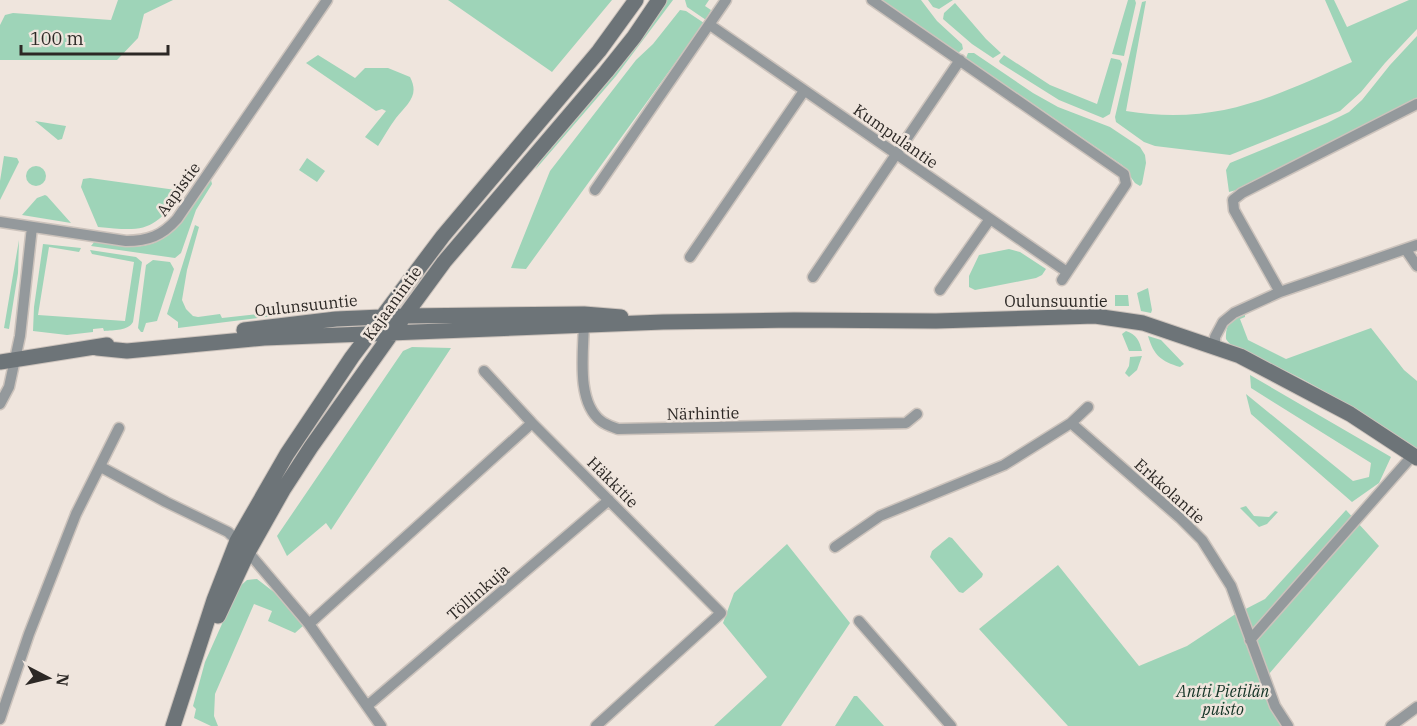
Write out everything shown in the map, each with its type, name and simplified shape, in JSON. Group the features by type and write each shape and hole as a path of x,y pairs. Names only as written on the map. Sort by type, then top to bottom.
{"main road":[{"name":"Kajaanintie","path":"173,726 198,656 243,546 287,454 368,334 443,236 599,51 636,0"},
{"name":"Kajaanintie","path":"243,546 444,262 606,72 634,37 659,0"},
{"name":"Oulunsuuntie","path":"7,361 97,348 126,340 336,319 404,316 663,322 936,321 1095,316 1143,323 1215,346 1271,370 1350,414 1415,456"},
{"name":"Oulunsuuntie","path":"97,348 127,351 225,340 392,333 584,320"}],"street":[{"name":"Aapistie","path":"0,222 133,241 154,237 167,230 177,219 327,0"},
{"path":"595,190 726,0"},
{"path":"813,277 960,60 872,0"},
{"name":"Kumpulantie","path":"710,25 990,219 1064,276 1126,184 1124,174 960,60"},
{"path":"690,257 804,91"},
{"path":"1280,292 1234,210 1233,200 1242,193 1417,104"},
{"path":"940,290 990,219"},
{"path":"0,404 9,387 7,361 20,336 32,227"},
{"path":"1215,346 1215,337 1228,317 1280,292 1417,245"},
{"path":"1406,250 1417,266"},
{"name":"Närhintie","path":"584,320 583,386 588,404 600,421 618,429 906,423 917,414"},
{"name":"Häkkitie","path":"484,371 532,423 722,613 596,726"},
{"path":"835,547 880,516 1004,465 1071,423 1088,407"},
{"path":"309,624 532,423"},
{"name":"Erkkolantie","path":"1071,423 1202,540 1231,586 1275,706 1288,726"},
{"path":"0,719 4,693 76,514 119,428"},
{"path":"1250,640 1415,456"},
{"path":"101,467 228,532 243,546 309,624 381,726"},
{"name":"Töllinkuja","path":"366,706 609,500"},
{"path":"859,621 951,726"},
{"path":"1391,726 1417,707"}],"green space":[{"path":"118,0 173,0 144,14 138,38 117,60 0,60 0,25 5,15 13,13 111,20"},
{"path":"448,0 612,0 552,72"},
{"path":"666,0 673,0 616,76 535,170 548,149 632,47"},
{"path":"685,0 709,0 705,6 711,10 706,20 687,7"},
{"path":"881,0 921,0 937,21 962,44 963,49 958,53"},
{"path":"928,0 953,0 939,9 933,7"},
{"path":"1128,0 1135,0 1136,3 1124,56 1112,54"},
{"path":"1325,0 1334,0 1347,27 1409,0 1417,0 1417,29 1361,92 1340,111 1230,155 1155,146 1144,142 1116,122 1115,117 1142,2 1146,1 1126,111 1158,115 1188,115 1216,111 1270,97 1352,62"},
{"path":"955,3 1001,53 993,58 972,44 943,19 944,13"},
{"path":"680,10 686,11 704,23 526,269 511,268 550,171 636,60 653,44"},
{"path":"1417,36 1417,99 1240,189 1229,192 1226,170 1230,163 1349,112"},
{"path":"968,53 974,53 1058,107 1110,127 1140,147 1145,155 1146,163 1142,184 1140,186 1135,183 1122,165 966,58"},
{"path":"318,55 355,78 365,68 388,68 410,77 414,89 413,95 378,146 365,137 386,111 382,109 376,111 306,63"},
{"path":"1004,55 1050,85 1097,104 1111,58 1120,60 1122,64 1110,114 1103,118 1059,100 1000,63"},
{"path":"35,121 66,126 62,139 58,140"},
{"path":"4,156 17,158 19,162 0,200 0,181"},
{"path":"307,158 325,171 317,182 299,170"},
{"path":"36,166 43,169 46,176 43,183 36,186 29,183 26,176 29,169"},
{"path":"90,178 183,191 164,214 148,226 127,229 98,227 81,187 83,179"},
{"path":"209,180 212,184 196,210 181,253 175,258 91,246 95,241 124,246 142,246 164,238 182,221"},
{"path":"45,195 71,223 22,215 37,198"},
{"path":"195,225 199,227 187,270 182,300 186,309 193,316 220,314 222,318 314,308 313,311 178,328 178,322 167,314"},
{"path":"19,240 18,273 9,329 4,328"},
{"path":"43,244 81,248 79,252 49,247 38,315 125,321 134,262 92,254 90,250 136,257 142,262 131,325 120,330 104,331 103,328 93,329 93,332 67,335 33,331"},
{"path":"1009,249 1020,252 1046,269 1036,278 975,290 969,287 969,276 979,255"},
{"path":"153,260 170,262 174,269 157,321 146,323 141,332 138,328 146,265"},
{"path":"1148,288 1151,313 1141,311 1137,293"},
{"path":"1115,295 1128,295 1129,306 1115,306"},
{"path":"1245,313 1245,317 1240,319 1248,340 1286,359 1371,328 1404,370 1417,381 1417,449 1320,389 1245,354 1231,345 1226,339 1228,326 1233,319"},
{"path":"1126,331 1137,338 1142,351 1129,351 1122,334"},
{"path":"1148,336 1161,340 1184,364 1180,367 1159,357"},
{"path":"412,347 451,348 331,530 326,523 287,556 277,536 403,351"},
{"path":"1142,356 1137,370 1129,377 1125,373 1130,357"},
{"path":"1250,375 1391,457 1379,483 1352,502 1251,414 1246,394 1353,481 1369,477 1371,463 1251,388"},
{"path":"1246,506 1254,516 1269,517 1275,511 1278,512 1267,524 1259,527 1240,508"},
{"name":"Antti Pietilän puisto","path":"1346,510 1379,546 1259,683 1282,726 1068,726 979,629 1058,565 1139,666 1187,646 1234,615 1265,599"},
{"path":"949,537 983,574 963,593 959,592 930,557 932,551"},
{"path":"787,544 850,623 781,726 714,726 767,677 723,623 734,593"},
{"path":"257,579 279,596 304,625 295,633 268,621 272,611 254,604 215,694 214,716 218,726 211,726 194,718 196,709 193,706 205,662 238,588 247,580"},
{"path":"854,696 857,696 884,726 835,726"}]}
